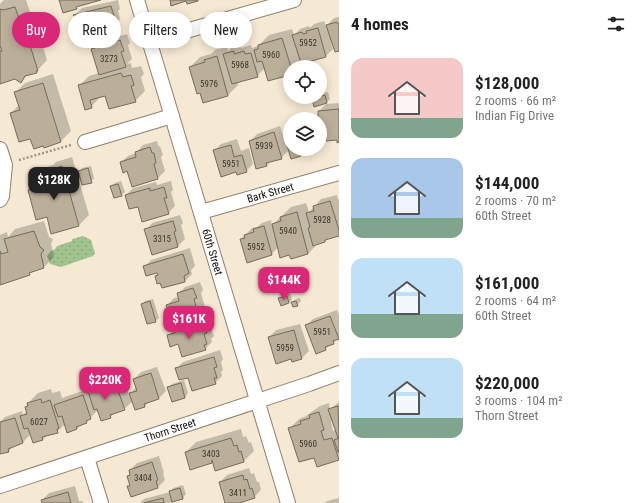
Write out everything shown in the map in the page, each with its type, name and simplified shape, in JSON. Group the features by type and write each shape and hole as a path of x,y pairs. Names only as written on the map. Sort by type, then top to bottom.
{"street":[{"name":"60th Street","path":"137,0 141,12"},
{"path":"192,29 294,0"},
{"name":"60th Street","path":"151,48 288,503"},
{"path":"85,142 172,116"},
{"path":"0,149 5,165 2,196 0,200"},
{"name":"Bark Street","path":"201,212 339,173"},
{"name":"Thorn Street","path":"0,486 339,373"},
{"path":"87,458 101,503"}],"path":[{"path":"5,165 68,145 85,142"}],"green space":[{"path":"83,236 91,240 95,253 93,256 61,267 50,264 47,256 51,251 57,246"}],"building":[{"path":"59,0 101,0 76,7 77,9 63,13"},
{"path":"170,0 198,1 187,4 186,1 171,6"},
{"path":"111,6 113,12 86,12"},
{"path":"15,7 17,12 12,12 12,48 31,48 38,71 36,71 37,73 25,76 21,83 15,79 0,84 0,51 2,51 0,46 0,9 3,10"},
{"path":"337,22 339,24 339,51 335,52 326,25"},
{"path":"318,28 326,57 315,60 300,60 292,35 302,32 303,34 307,33 306,31"},
{"path":"282,38 289,60 283,60 283,77 268,81 262,61 257,62 254,50 258,49 258,45"},
{"path":"121,43 124,51 121,52 126,67 99,75 91,49 121,48"},
{"path":"234,51 234,54 244,51 245,54 251,53 258,77 232,84 223,54"},
{"path":"217,56 228,96 203,103 200,93 197,94 189,67"},
{"path":"121,73 123,77 131,75 134,85 131,86 136,102 109,109 105,96 90,100 92,108 85,110 78,85"},
{"path":"43,83 61,142 44,148 43,146 34,149 30,139 19,142 10,113 20,110 14,92"},
{"path":"313,104 324,104 314,107"},
{"path":"339,109 339,142 337,143 337,140 327,141 327,112 318,111"},
{"path":"274,132 282,159 266,163 267,166 256,169 249,141"},
{"path":"231,145 234,157 242,155 247,172 237,175 236,172 221,177 213,150"},
{"path":"150,147 152,153 154,153 156,163 154,164 158,179 132,187 127,171 123,173 120,162 136,157 135,152"},
{"path":"290,156 301,156 291,159"},
{"path":"62,166 79,226 51,234 47,217 36,220 28,190 39,187 36,176 45,174 45,172"},
{"path":"88,168 92,183 82,185 78,171"},
{"path":"118,184 122,196 114,198 110,186"},
{"path":"164,187 167,198 164,198 169,214 142,222 138,207 129,209 125,195 150,188 150,191"},
{"path":"330,201 339,230 339,236 325,240 325,242 313,246 306,213 314,211 313,206"},
{"path":"297,212 308,254 291,259 289,255 280,258 272,224 281,221 280,217"},
{"path":"173,221 178,247 152,255 144,229"},
{"path":"264,226 272,255 247,263 240,239 245,238 244,235 254,232 253,229"},
{"path":"34,231 40,247 44,250 41,254 44,268 29,273 30,275 0,285 0,251 1,254 8,252 4,239"},
{"path":"183,254 189,273 184,276 185,282 162,288 160,283 157,284 155,276 158,275 157,273 146,276 143,266"},
{"path":"193,288 197,298 194,299 198,314 172,323 166,305 179,301 177,293"},
{"path":"287,296 289,303 281,306 278,298"},
{"path":"150,301 156,322 147,324 141,304"},
{"path":"296,301 298,306 293,307 291,302"},
{"path":"330,316 339,339 333,341 334,344 325,347 326,350 316,354 305,325"},
{"path":"204,323 207,333 204,334 207,344 204,345 206,350 182,357 178,344 170,347 167,335 175,333 174,331"},
{"path":"294,330 302,359 292,362 291,359 276,364 268,337"},
{"path":"214,357 217,367 214,368 217,378 214,378 216,384 192,391 188,378 179,380 175,368"},
{"path":"151,373 159,399 144,404 145,407 135,410 129,393 137,391 133,379"},
{"path":"96,382 97,386 100,385 101,390 116,385 125,410 110,415 111,418 101,421 97,409 94,410 86,385"},
{"path":"181,383 185,398 172,402 167,387"},
{"path":"83,395 91,419 86,421 87,423 76,427 77,429 67,433 62,416 58,417 54,405"},
{"path":"41,399 42,403 50,400 59,428 57,429 58,433 42,437 43,440 33,443 28,428 24,429 20,416 27,414 25,407 28,406 27,403"},
{"path":"338,406 339,438 328,409"},
{"path":"319,412 324,430 321,431 324,440 332,438 339,460 317,467 314,458 299,462 288,428 301,424 300,421 310,418 309,415"},
{"path":"15,418 23,443 8,449 9,452 0,454 0,422"},
{"path":"231,438 234,446 237,445 239,452 241,451 244,462 215,471 212,460 212,463 190,470 185,452"},
{"path":"339,438 339,452 338,452 334,440"},
{"path":"152,462 158,480 156,481 158,488 131,497 127,486 130,486 127,476 130,475 129,470"},
{"path":"243,475 244,480 247,479 250,489 252,488 255,498 239,503 225,503 219,482"},
{"path":"180,488 183,499 172,502 169,491"},
{"path":"68,492 71,503 42,503 41,500"},
{"path":"163,498 164,503 144,503"}]}
